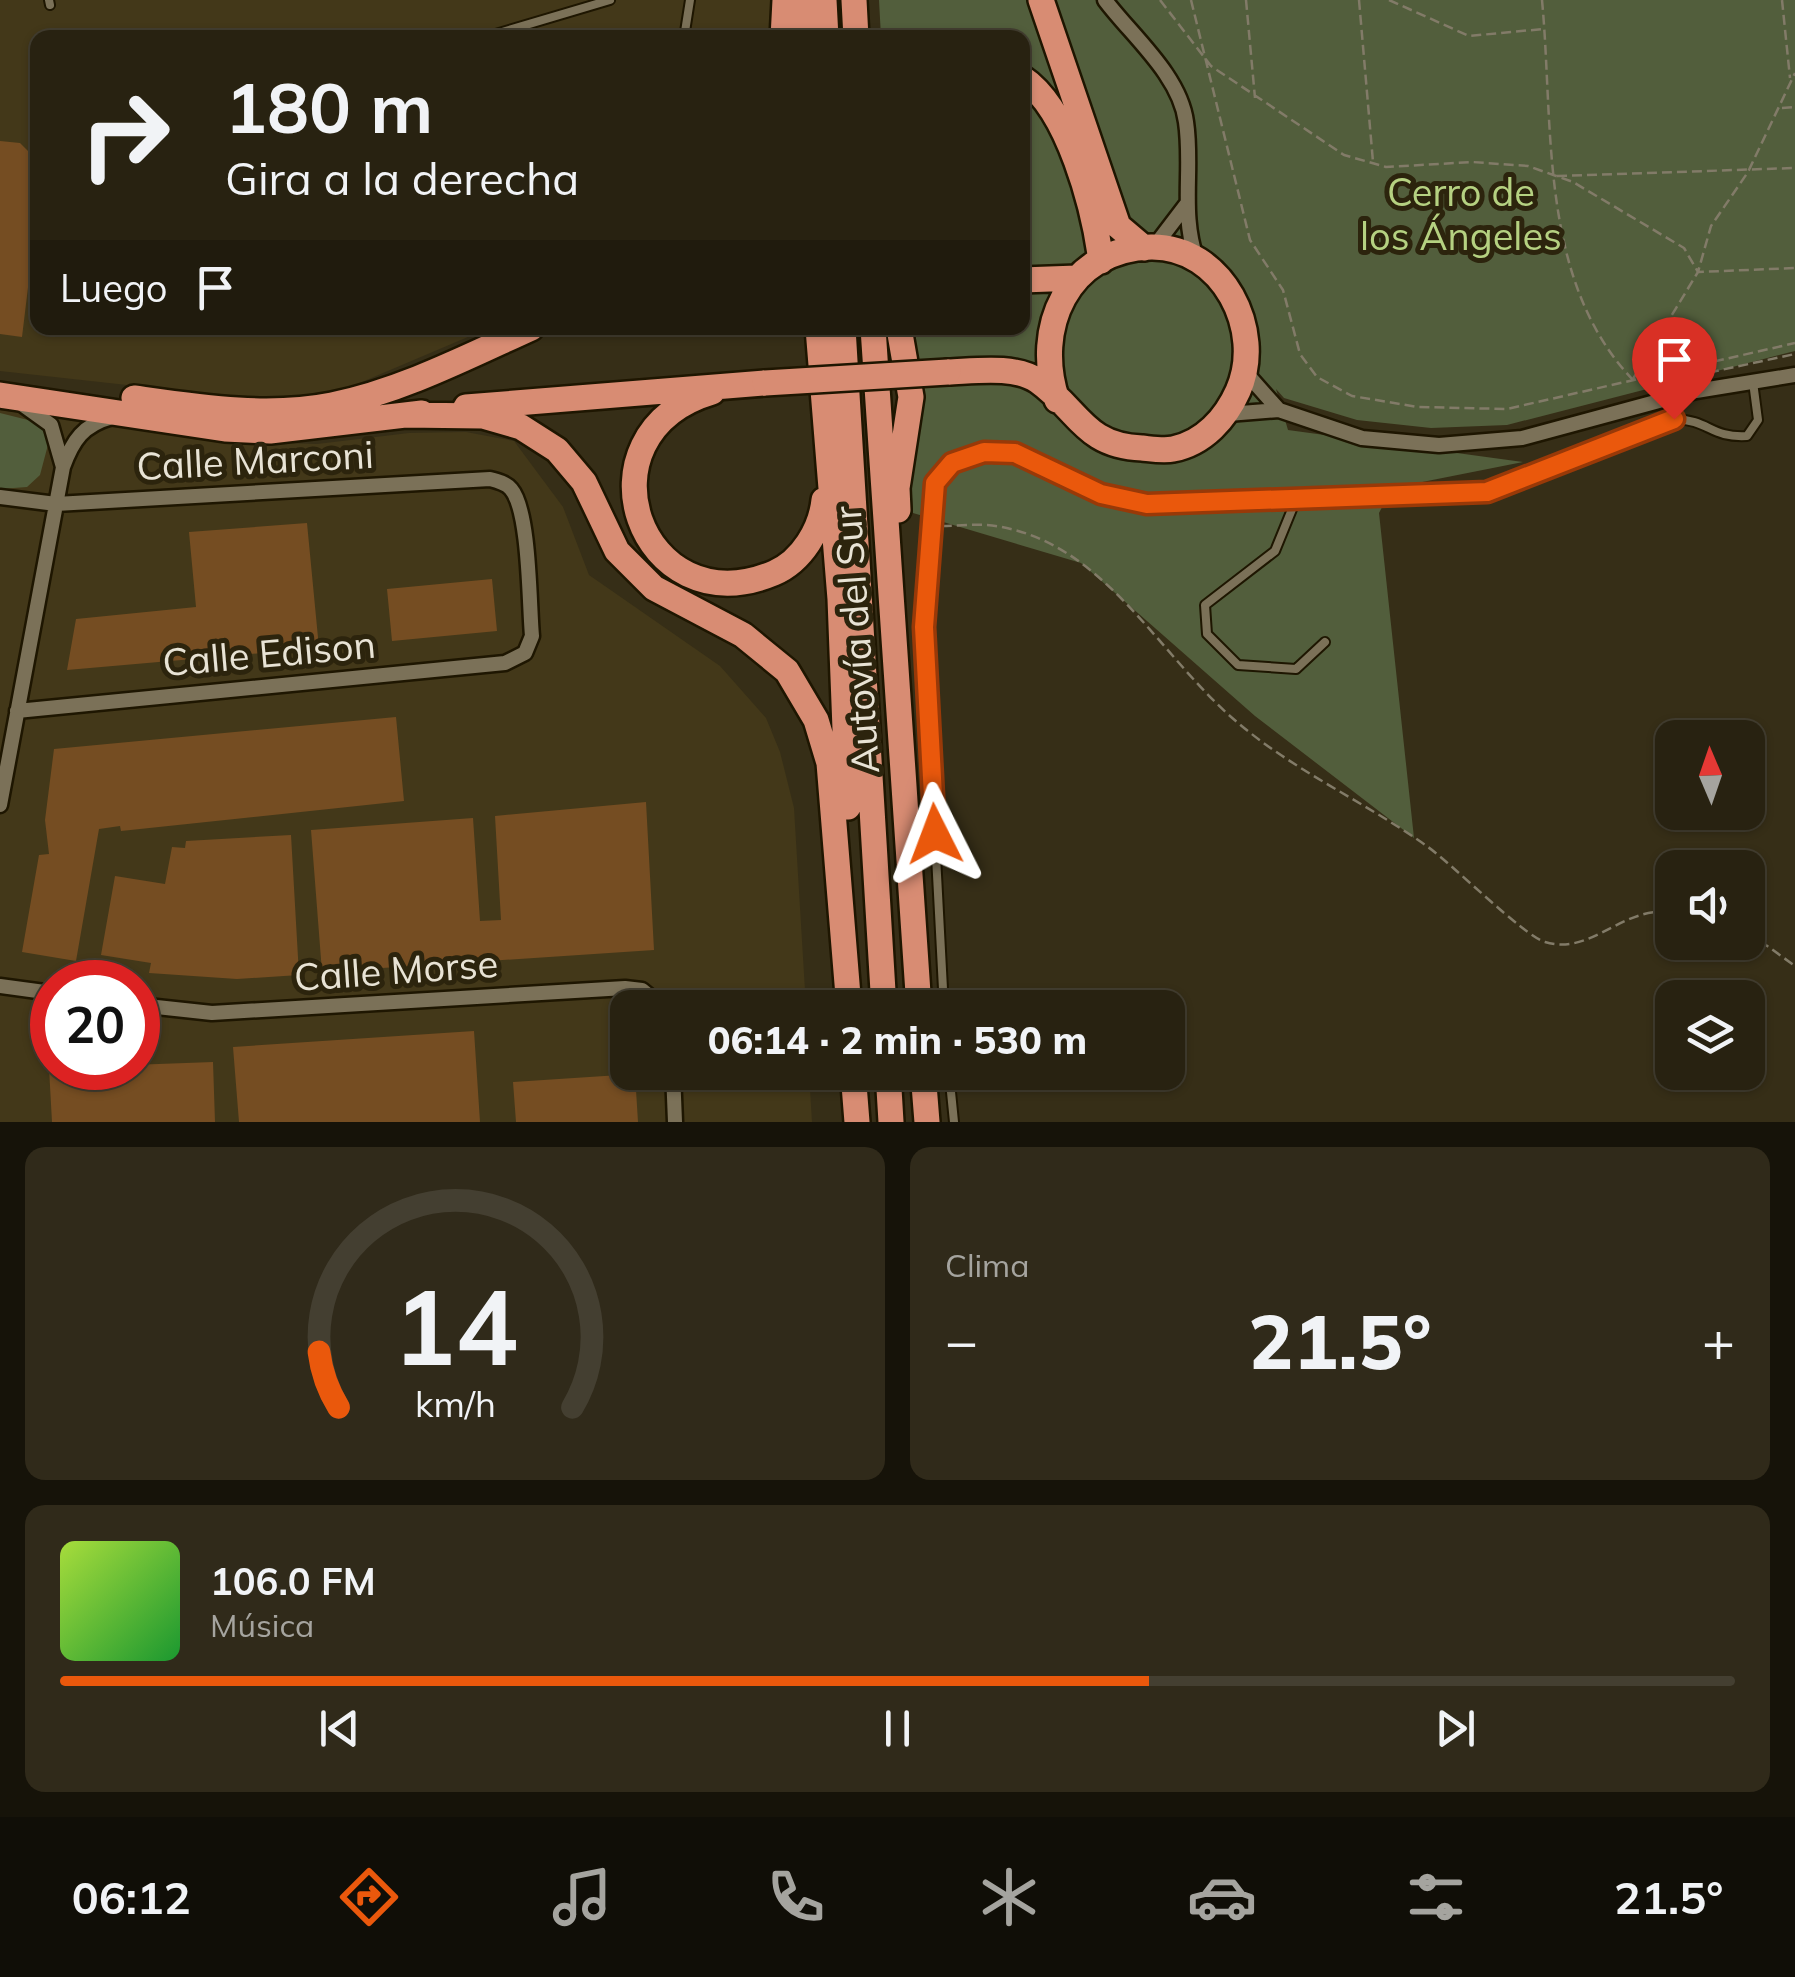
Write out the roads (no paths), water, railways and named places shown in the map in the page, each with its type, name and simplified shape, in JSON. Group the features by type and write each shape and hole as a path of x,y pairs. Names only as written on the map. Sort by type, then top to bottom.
{"highway":[{"path":"784,30 785,0"},
{"path":"805,0 807,30"},
{"path":"824,0 826,30"},
{"path":"854,0 856,30"},
{"path":"3,390 122,414 270,432 500,402 948,372 1018,373 1037,380 1090,433 1117,448 1172,449 1204,435 1228,414 1246,373 1243,314 1222,279 1197,261 1149,248 1118,226 1041,0"},
{"path":"1030,87 1054,114 1094,212 1101,261"},
{"path":"1057,400 1047,372 1052,320 1077,278 1101,261 1149,248"},
{"path":"1030,280 1077,278"},
{"path":"476,353 503,335"},
{"path":"3,390 279,411 330,405 384,391 516,335"},
{"path":"818,335 846,694 850,868 846,962"},
{"name":"Autovía del Sur","path":"843,335 883,990"},
{"name":"Autovía del Sur","path":"873,335 918,990"},
{"path":"900,335 911,397 897,488 910,737 908,834"},
{"path":"765,383 707,393 651,432 632,476 639,525 650,543 667,562 690,576 714,584 750,583 783,569 815,533 823,512 827,470"},
{"path":"405,415 483,416 521,427 556,450 584,482 617,551 654,588 743,634 787,671 816,720 829,763 848,990"},
{"path":"855,1090 857,1122"},
{"path":"889,1090 891,1122"},
{"path":"925,1090 927,1122"}],"street":[{"path":"1105,0 1152,49 1186,118 1187,234 1197,261"},
{"path":"1149,248 1186,204"},
{"path":"1246,373 1279,410"},
{"path":"1228,414 1279,410 1362,438 1439,445 1522,438 1668,398 1795,375"},
{"path":"3,390 51,425 63,467"},
{"path":"0,805 5,749 17,711 63,467 72,444 89,423 122,414"},
{"name":"Calle Marconi","path":"0,497 56,504 490,479 511,489 520,509 532,636 525,653"},
{"name":"Calle Edison","path":"17,711 505,663 525,653"},
{"path":"0,986 30,990"},
{"name":"Calle Morse","path":"160,1007 224,1013 642,990"},
{"path":"674,1090 675,1122"}],"lane":[{"path":"509,30 610,0"},
{"path":"685,30 690,0"},
{"path":"943,990 924,627 935,483 952,463 984,452 1015,453 1101,494 1147,504 1295,502 1487,492 1674,419 1698,420 1722,438 1747,436 1758,420 1754,382"},
{"path":"1295,502 1275,552 1205,605 1207,634 1238,665 1296,669 1324,642"},
{"path":"951,1090 954,1122"}],"park label":[{"name":"Cerro de los Ángeles","path":"1461,214"}]}
